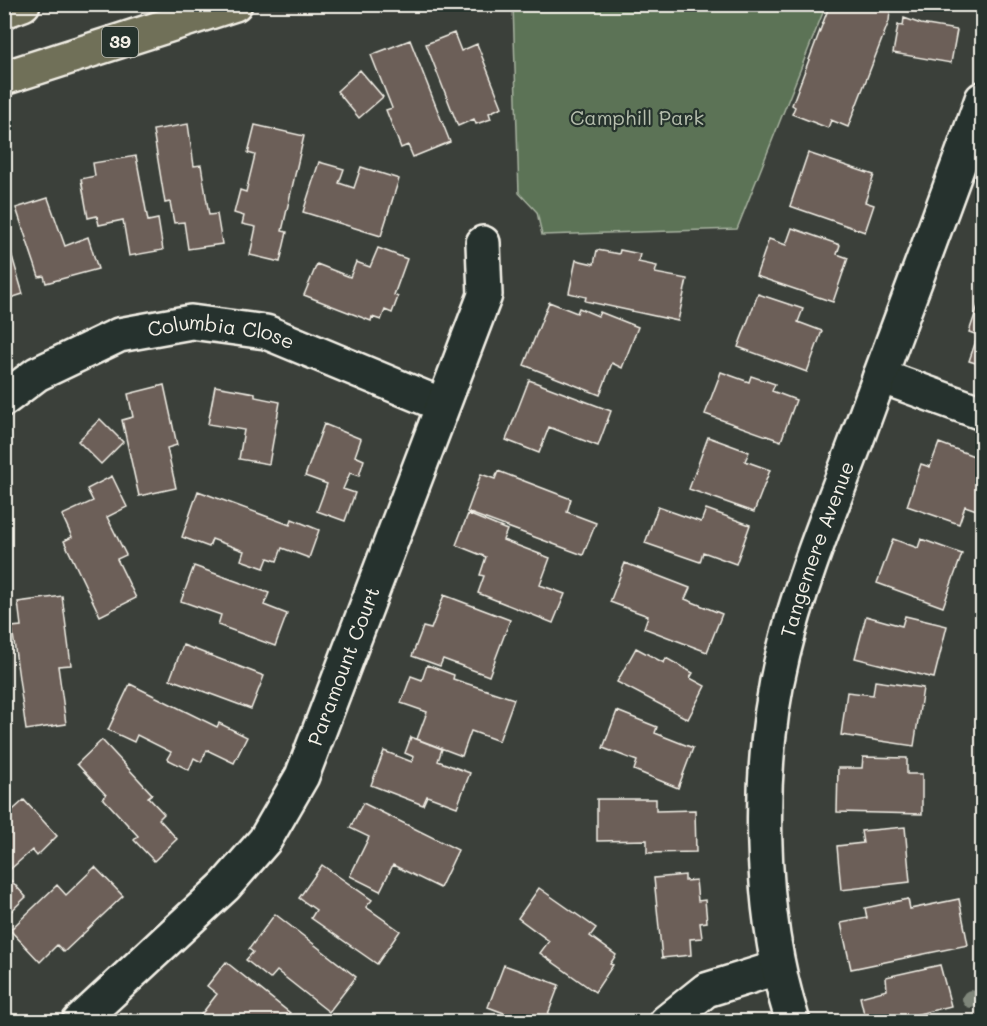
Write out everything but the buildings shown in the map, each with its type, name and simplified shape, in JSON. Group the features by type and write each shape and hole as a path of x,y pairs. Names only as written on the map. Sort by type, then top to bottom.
{"main road":[{"path":"4,10 23,4"},
{"name":"39","path":"4,78 235,4"}],"street":[{"name":"Tangemere Avenue","path":"793,1022 777,968 770,911 764,792 777,680 804,584 982,99"},
{"name":"Paramount Court","path":"80,1022 225,886 270,831 302,776 485,295 483,243"},
{"name":"Columbia Close","path":"4,399 37,374 119,334 192,322 266,332 442,405"},
{"path":"880,376 982,413"},
{"path":"666,1022 706,990 777,968"}],"green space":[{"name":"Camphill Park","path":"513,5 826,5 737,229 542,235 537,212 519,193"}]}
